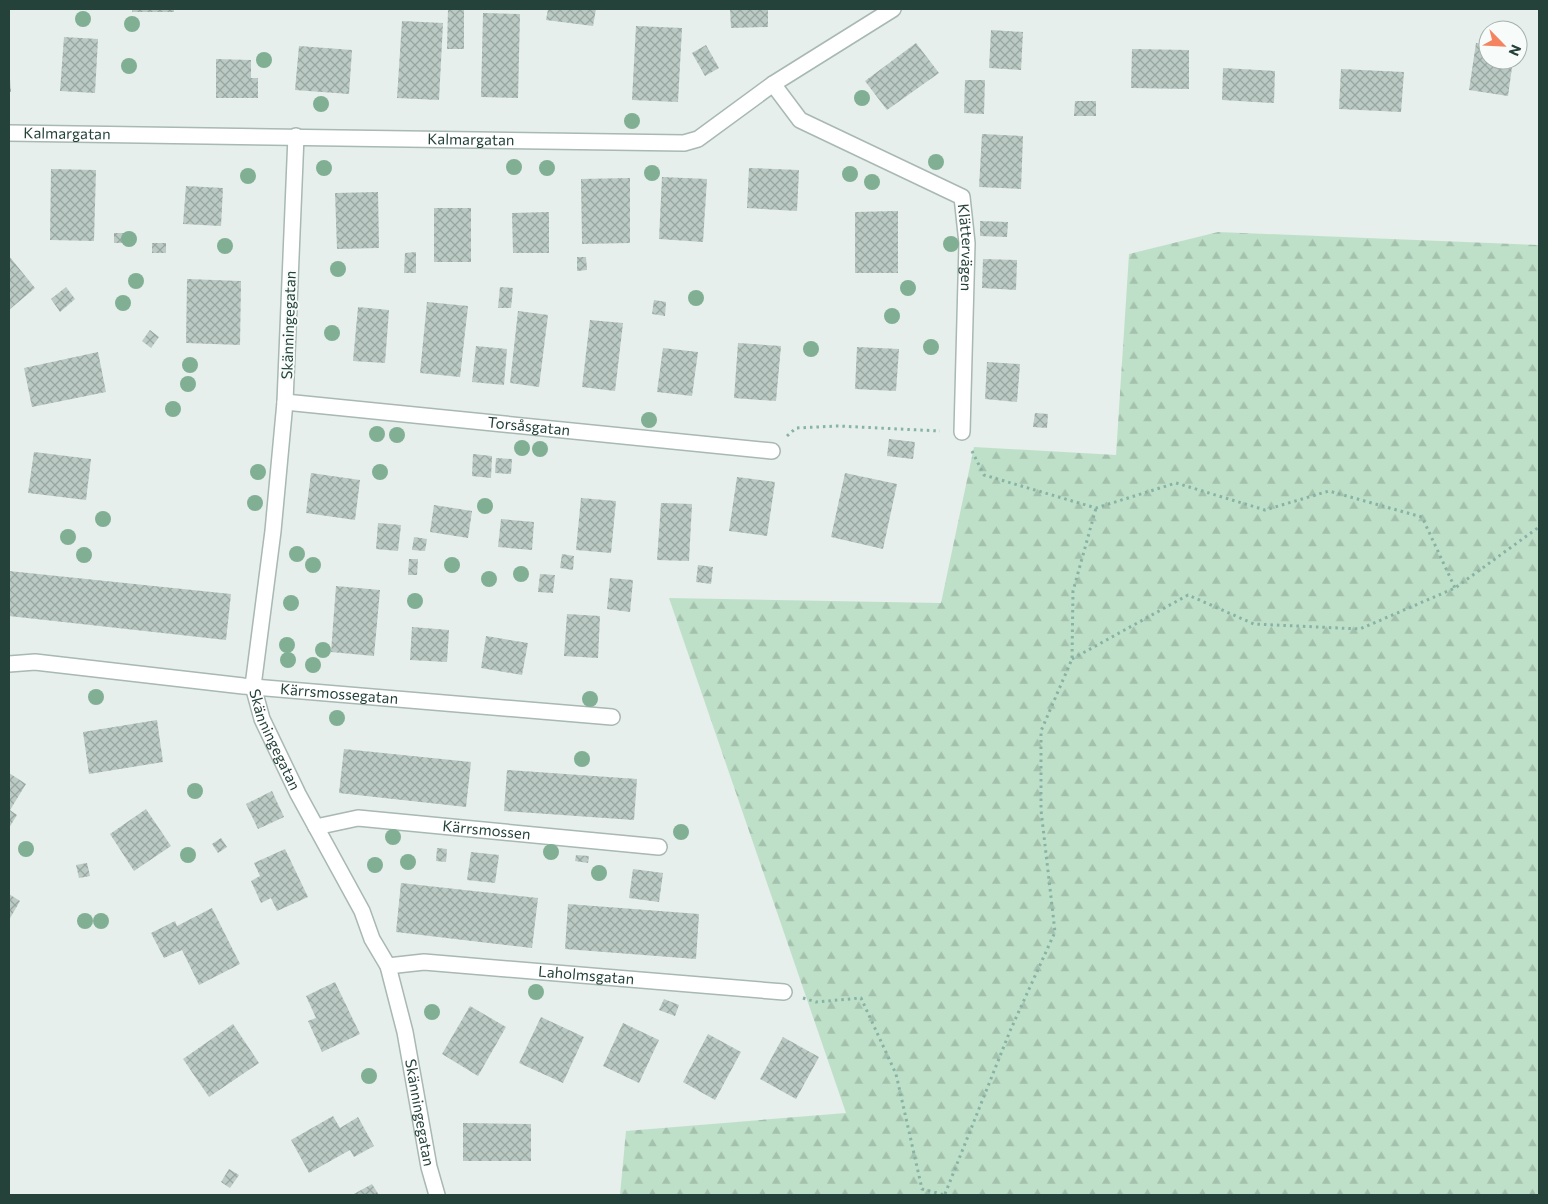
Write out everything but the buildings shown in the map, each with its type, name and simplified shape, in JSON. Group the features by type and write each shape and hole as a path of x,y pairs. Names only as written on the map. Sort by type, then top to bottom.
{"street":[{"name":"Kalmargatan","path":"9,133 684,142 698,139 773,84 893,9"},
{"name":"Klättervägen","path":"773,84 800,120 962,197 967,243 962,432"},
{"name":"Skänningegatan","path":"296,136 286,402 273,531 253,686 262,719 316,827 362,912 372,938 388,966 405,1032 429,1167 437,1195"},
{"name":"Torsåsgatan","path":"286,402 772,451"},
{"name":"Kärrsmossegatan","path":"9,664 35,662 253,686 612,717"},
{"name":"Kärrsmossen","path":"316,827 358,818 659,847"},
{"name":"Laholmsgatan","path":"388,966 424,962 502,967 569,975 784,992"}],"path":[{"path":"772,451 796,428 838,426 962,432 984,475 1096,508 1176,483 1265,510 1329,491 1422,517 1455,588"},
{"path":"784,992 816,1002 861,998 896,1074 922,1189 945,1194 1010,1031 1055,932 1042,810 1041,731 1072,659 1073,591 1096,508"},
{"path":"1072,659 1188,595 1254,624 1360,629 1455,588 1539,527"}],"green space":[{"path":"1218,232 1539,245 1539,1195 620,1195 626,1131 846,1113 669,598 941,603 974,447 1116,455 1129,254"}]}
